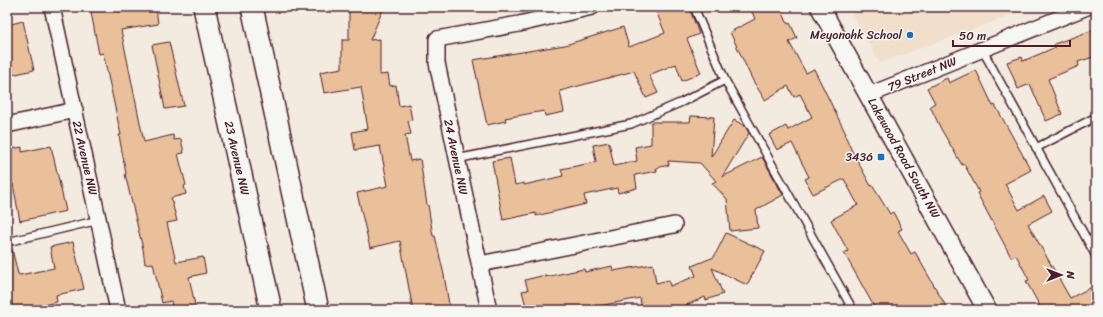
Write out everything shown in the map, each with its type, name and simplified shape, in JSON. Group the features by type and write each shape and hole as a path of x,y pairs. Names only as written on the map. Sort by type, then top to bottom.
{"main road":[{"name":"23 Avenue NW","path":"204,7 271,310"},
{"path":"252,7 318,310"}],"street":[{"name":"22 Avenue NW","path":"52,7 118,310"},
{"name":"24 Avenue NW","path":"488,310 480,264 456,159 436,50 438,39 519,24 592,7"},
{"name":"Lakewood Road South NW","path":"820,7 987,310"},
{"name":"79 Street NW","path":"869,95 1087,7"},
{"path":"7,125 75,110"},
{"path":"480,264 674,225"}],"lane":[{"path":"694,7 725,80 853,310"},
{"path":"982,49 1096,256"},
{"path":"456,159 631,124 682,102 725,80"},
{"path":"1036,148 1096,117"},
{"path":"7,242 99,220"}],"shaded area":[{"name":"Meyonohk School","path":"848,7 1034,7 880,63"}],"building":[{"path":"90,7 116,7 117,12 156,7 158,24 121,30 144,142 173,135 174,140 181,139 184,153 178,154 186,185 184,186 186,194 171,198 177,221 167,223 176,262 203,257 206,273 189,277 196,310 173,310 171,301 162,303 153,263 145,264 143,249 125,174 119,135 121,135 103,53 99,54"},
{"path":"349,7 384,7 370,40 380,39 380,75 388,74 390,86 396,85 399,106 409,104 412,120 408,121 411,134 405,135 410,161 420,159 433,236 435,236 444,275 450,310 413,310 400,241 370,248 357,193 388,186 380,146 355,150 352,132 368,129 361,87 324,93 320,72 342,68 342,40 349,40"},
{"path":"667,7 689,7 699,34 687,39 701,73 682,81 676,64 649,75 658,93 646,98 634,71 560,91 564,112 545,116 544,111 505,118 506,121 487,125 473,60 565,45 623,27 629,47 665,33 656,11"},
{"path":"750,7 780,7 797,38 789,42 806,73 814,69 846,134 845,135 851,149 871,186 872,185 890,214 893,212 902,229 898,231 911,254 915,252 948,310 876,310 844,253 848,251 831,220 858,205 844,179 813,194 805,179 809,177 792,143 777,150 769,135 786,126 788,130 812,117 800,94 794,97 788,86 765,100 753,81 730,32 755,19"},
{"path":"23,21 34,70 7,76 7,25"},
{"path":"1096,29 1096,56 1078,62 1079,66 1048,79 1062,114 1046,121 1030,84 1018,89 1007,62 1022,57 1023,61 1056,47 1054,44"},
{"path":"169,42 184,106 165,109 152,45"},
{"path":"976,70 993,106 995,105 1031,170 1005,184 1019,210 1044,196 1052,211 1028,224 1070,298 1096,285 1096,305 1086,310 1042,310 1026,281 1029,280 1016,255 1011,257 977,193 979,192 964,164 962,165 941,129 930,106 935,103 927,88 947,78 949,83"},
{"path":"691,116 714,117 711,157 734,120 745,126 749,133 722,177 762,157 783,195 756,210 758,228 730,231 727,199 712,183 716,181 700,163 668,161 669,165 656,168 657,171 635,175 637,188 618,193 617,188 584,195 586,204 536,216 536,213 503,220 492,161 510,158 515,185 524,183 524,185 563,176 561,169 596,162 593,145 609,142 614,166 637,161 635,147 651,144 651,122 690,122"},
{"path":"51,146 66,211 20,221 13,184 7,185 7,150 22,147 22,152"},
{"path":"726,233 765,251 747,285 712,268 723,294 706,300 705,297 675,310 642,310 640,298 594,307 595,310 527,310 522,291 528,290 525,280 545,275 545,277 584,269 585,272 612,266 613,271 653,264 656,283 669,280 670,286 696,276 692,266 714,257"},
{"path":"73,242 84,289 56,295 57,302 20,310 7,310 7,250 12,249 18,274 20,275 54,268 50,247"}],"place":[{"name":"Meyonohk School","path":"910,35"},
{"name":"3436","path":"881,157"}]}
